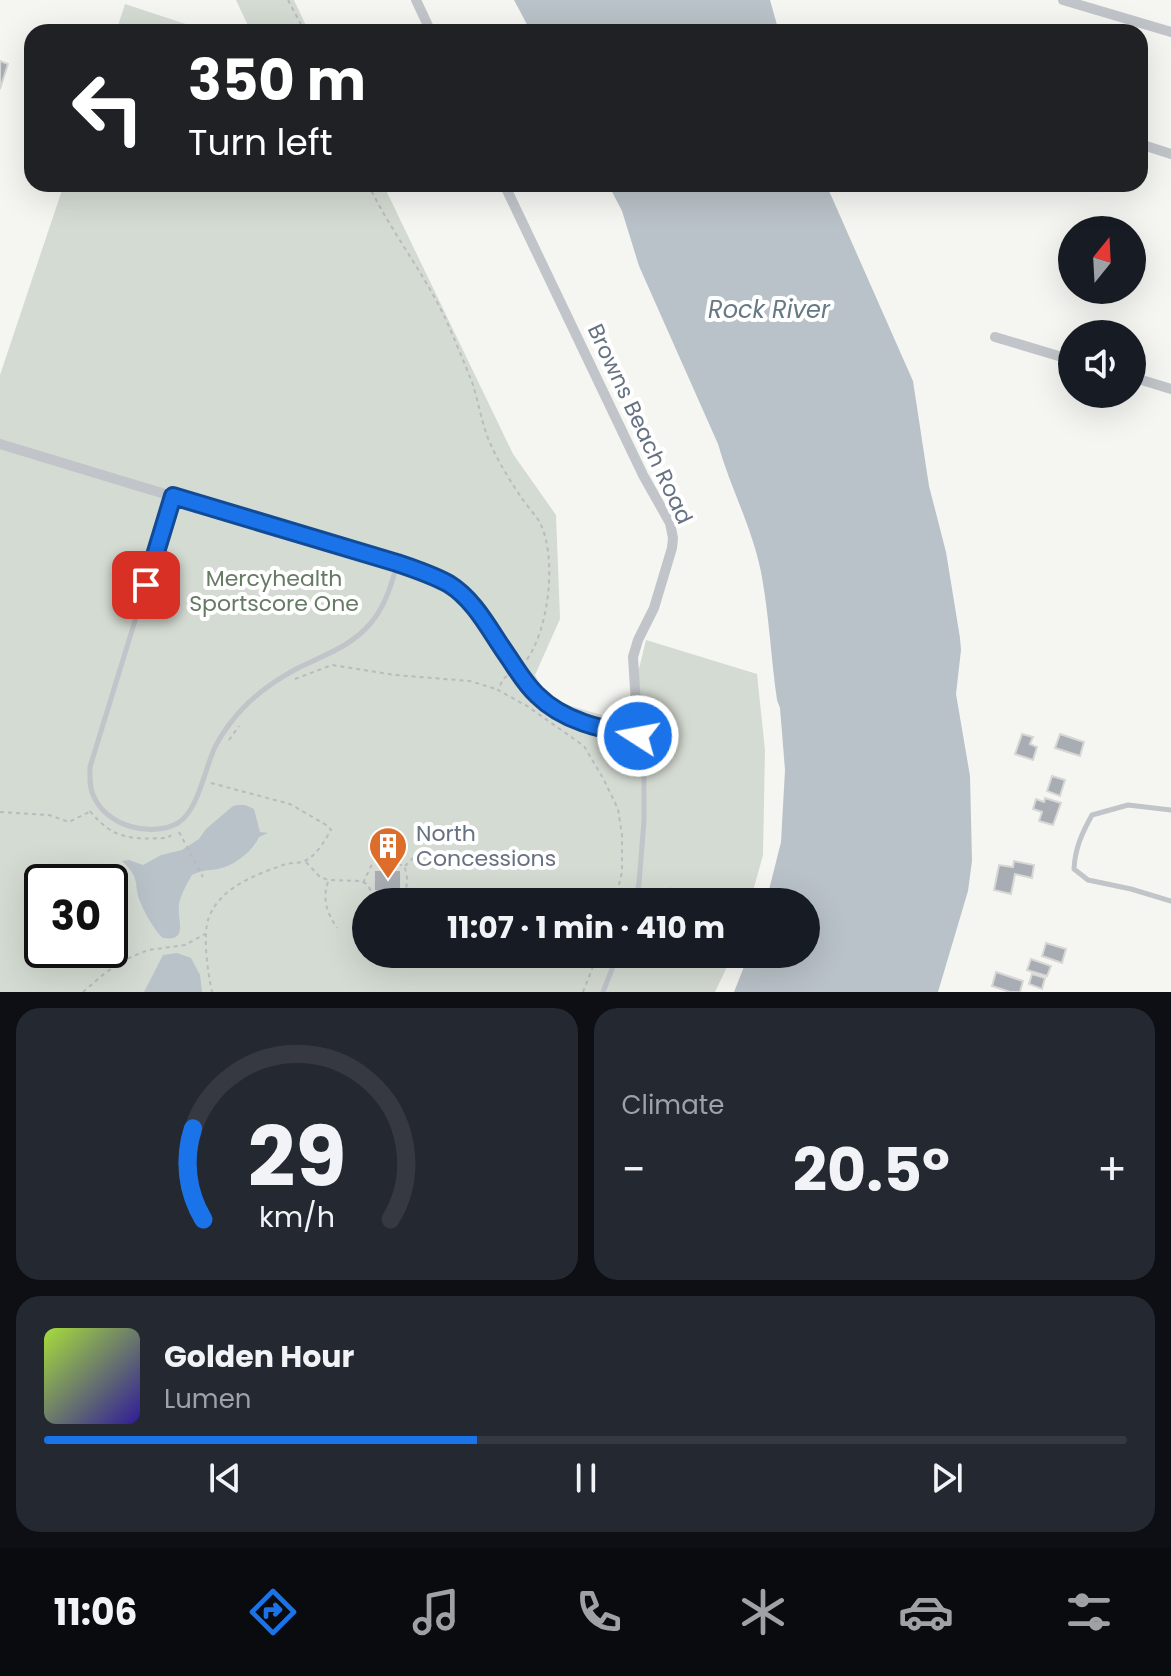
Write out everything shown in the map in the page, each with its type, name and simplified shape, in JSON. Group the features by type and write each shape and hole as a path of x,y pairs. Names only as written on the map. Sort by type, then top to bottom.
{"street":[{"path":"416,0 427,24"},
{"path":"1063,0 1144,24"},
{"path":"1148,25 1171,32"},
{"path":"1148,147 1171,154"},
{"name":"Browns Beach Road","path":"508,192 643,475 670,523 672,548 654,608 633,657 638,736"},
{"path":"995,337 1058,356"},
{"path":"1146,381 1171,389"},
{"path":"0,444 429,574 450,585 475,608 535,694 554,709 599,728 638,736"}],"lane":[{"path":"173,496 90,767 90,785 100,807 115,820 133,828 158,829 178,823 187,815 226,728 279,678 342,648 372,623 391,588 397,563"},
{"path":"638,736 644,761 644,821 638,888"},
{"path":"1171,810 1128,805 1092,815 1080,837 1074,869 1088,880 1171,901"},
{"path":"603,992 612,968"}],"path":[{"path":"288,0 301,24"},
{"path":"372,192 446,320 472,383 490,443 519,495 540,523 549,557 546,612 534,647 527,660 503,679 498,690"},
{"path":"296,679 332,665 395,675 470,681 498,690 527,706 584,746 603,778 618,809 622,835 622,872 618,888"},
{"path":"228,742 240,724"},
{"path":"212,992 206,934 208,919 218,902 239,884 287,864 305,861 317,851 331,830 290,804 210,783 213,774"},
{"path":"0,812 49,815 69,822 100,807"},
{"path":"90,811 115,833 138,840 168,838 185,826"},
{"path":"178,831 203,877"},
{"path":"373,844 376,861"},
{"path":"404,866 413,858"},
{"path":"305,861 319,876 328,880 363,883 369,888"},
{"path":"376,861 404,866"},
{"path":"363,883 376,861"},
{"path":"404,866 405,888"},
{"path":"328,880 325,901 328,915 337,928"},
{"path":"83,992 124,960 148,950 185,945 206,934"},
{"path":"583,992 592,968"}],"green space":[{"path":"236,0 294,0 305,24 247,24"},
{"path":"125,4 186,24 119,24"},
{"name":"Mercyhealth Sportscore One","path":"61,192 387,192 513,454 556,515 560,619 535,675 550,700 626,722 646,640 757,674 765,750 763,855 754,888 352,888 352,968 726,968 715,992 0,992 0,375"}],"water":[{"path":"514,0 770,0 777,24 527,24"},
{"name":"Rock River","path":"612,192 830,192 913,381 929,486 946,552 960,638 956,694 970,776 972,861 968,891 938,992 734,992 743,968 820,968 820,888 770,888 781,842 785,770 764,588 752,539 718,444 639,266 622,211"},
{"path":"245,805 254,809 260,832 268,833 259,837 248,852 230,865 192,875 180,901 179,934 163,938 147,916 128,864 122,861 143,865 161,855 182,850 199,839 233,806"},
{"path":"177,953 191,958 200,975 202,992 144,992 163,955"}],"building":[{"path":"0,61 8,64 0,89"},
{"path":"1022,734 1033,737 1030,744 1037,747 1033,760 1015,754"},
{"path":"1060,734 1084,742 1080,756 1055,748"},
{"path":"1052,776 1065,780 1060,796 1047,791"},
{"path":"1045,798 1061,803 1053,825 1039,821 1042,812 1033,809 1036,799 1044,802"},
{"path":"1014,861 1034,865 1032,878 1015,874 1011,894 994,890 999,865 1013,867"},
{"name":"North Concessions","path":"374,870 401,870 401,888 374,888"},
{"path":"1046,943 1066,949 1062,963 1042,956"},
{"path":"1031,959 1051,966 1047,976 1027,970"},
{"path":"996,972 1023,981 1020,992 992,986"},
{"path":"1032,974 1045,978 1042,989 1029,984"}],"place":[{"name":"North Concessions","path":"388,880"}],"route":[{"path":"146,585 173,496 397,563 429,574 461,594 475,608 535,694 554,709 599,728 638,736"}]}
